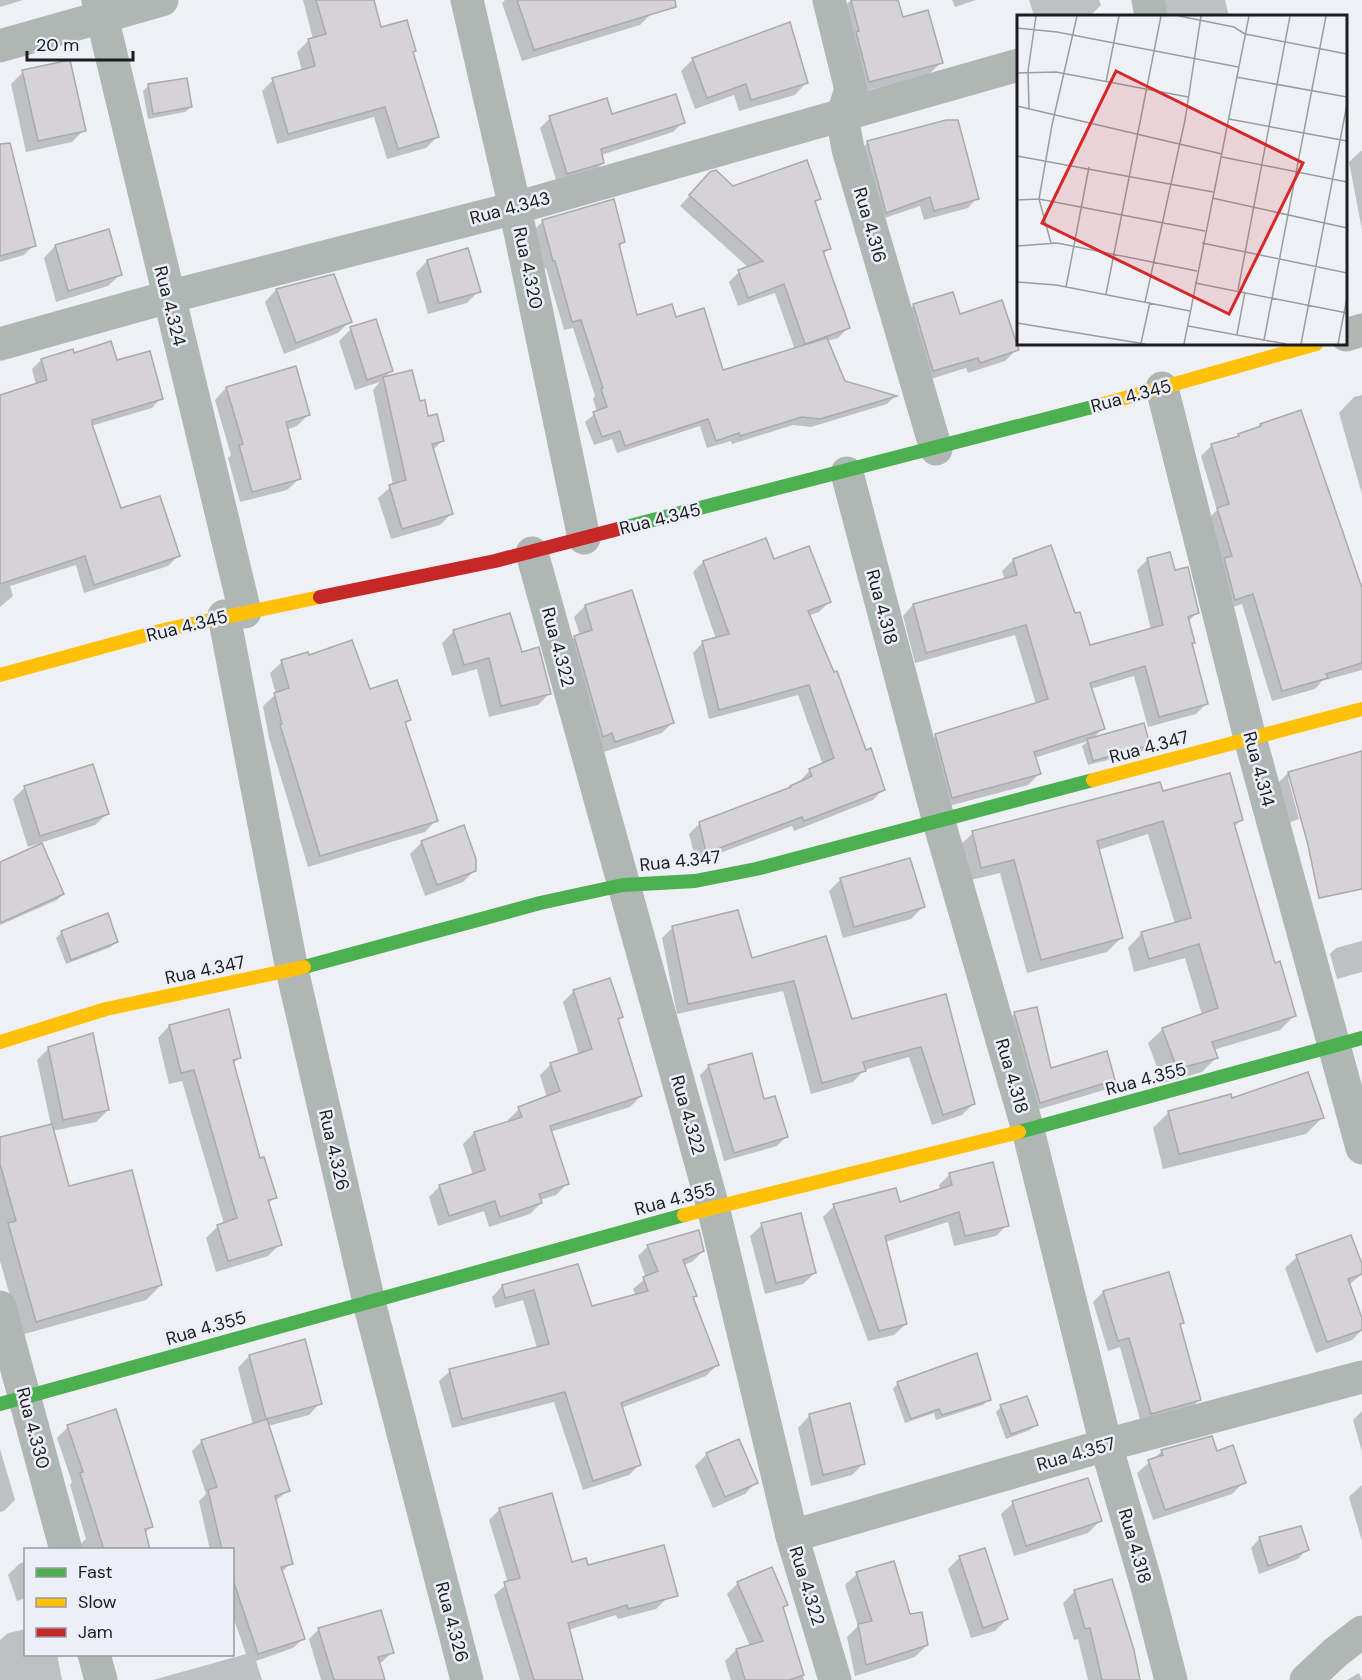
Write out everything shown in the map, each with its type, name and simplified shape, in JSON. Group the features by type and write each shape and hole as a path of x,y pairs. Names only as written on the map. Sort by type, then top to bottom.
{"street":[{"path":"0,46 100,9 162,0"},
{"name":"Rua 4.320","path":"467,0 515,208 584,538"},
{"name":"Rua 4.316","path":"829,0 851,90 842,116 848,149 936,449"},
{"path":"1148,0 1151,15"},
{"name":"Rua 4.324","path":"100,9 168,297 234,614"},
{"name":"Rua 4.343","path":"0,344 168,297 515,208 1017,65"},
{"path":"1347,335 1362,330"},
{"name":"Rua 4.345","path":"0,675 234,614 532,553 846,473 1162,388 1252,352 1308,345"},
{"name":"Rua 4.314","path":"1162,388 1250,738 1348,1042 1362,1148"},
{"name":"Rua 4.318","path":"846,473 939,822 1028,1131 1106,1445 1171,1680"},
{"name":"Rua 4.322","path":"532,553 713,1207 792,1536 835,1680"},
{"name":"Rua 4.326","path":"234,614 292,970 369,1302 467,1680"},
{"name":"Rua 4.347","path":"0,1042 106,1009 292,970 424,936 500,913 623,885 695,881 756,869 1362,709"},
{"name":"Rua 4.355","path":"13,1401 713,1207 1028,1131 1348,1042"},
{"name":"Rua 4.330","path":"0,1307 13,1401 65,1548"},
{"name":"Rua 4.357","path":"792,1536 1106,1445 1362,1377"},
{"path":"1306,1680 1362,1632"},
{"path":"95,1656 101,1680"}],"building":[{"path":"316,0 374,0 381,27 407,20 416,51 413,52 439,137 398,149 385,107 288,134 272,78 315,66 308,39 326,34"},
{"path":"517,0 675,0 676,7 534,50"},
{"path":"851,0 898,0 903,17 928,10 943,63 869,82 856,32 859,31"},
{"path":"790,22 808,83 751,100 746,84 707,98 692,58"},
{"path":"70,60 86,131 38,141 22,70"},
{"path":"187,78 192,107 153,114 148,84"},
{"path":"676,94 685,123 601,149 604,163 567,174 549,116 607,98 612,114"},
{"path":"946,120 958,120 979,199 934,211 930,197 886,213 867,141"},
{"path":"10,143 36,246 0,256 0,144"},
{"path":"807,160 821,199 815,201 831,249 823,251 850,328 805,344 784,284 748,298 738,270 763,261 689,195 710,172 716,170 733,186"},
{"path":"614,199 625,242 619,244 637,315 672,304 676,317 704,308 723,370 827,338 845,381 897,396 820,419 802,417 716,441 708,419 625,446 620,431 602,437 593,412 607,407 601,389 603,388 581,320 572,322 542,220"},
{"path":"109,229 122,275 68,291 55,245"},
{"path":"468,248 481,292 439,303 427,260"},
{"path":"334,274 352,322 296,343 276,289"},
{"path":"953,292 960,314 1002,300 1019,350 980,363 978,358 933,371 913,304"},
{"path":"376,319 393,371 367,380 350,327"},
{"path":"111,341 117,360 150,351 163,399 92,420 92,424 121,508 160,496 180,556 94,585 85,556 0,584 0,395 47,380 41,359 73,349 74,353"},
{"path":"296,366 310,415 286,422 301,479 252,492 239,445 243,444 226,387"},
{"path":"412,370 420,401 425,400 428,416 437,414 444,441 432,444 453,514 402,529 389,485 406,480 383,377"},
{"path":"1301,410 1362,588 1362,663 1326,674 1328,678 1282,691 1253,594 1235,600 1224,558 1232,556 1217,508 1229,504 1211,444 1239,436 1238,434 1261,426 1260,424"},
{"path":"766,538 774,559 809,546 831,602 808,611 834,672 837,671 866,750 871,748 885,790 804,821 802,817 706,853 699,822 791,787 812,776 809,769 834,758 809,685 719,710 702,641 729,634 703,561"},
{"path":"1051,545 1075,613 1080,612 1090,645 1163,625 1147,558 1170,552 1175,570 1188,567 1199,613 1188,617 1195,643 1192,643 1208,704 1159,717 1145,666 1090,683 1105,729 1034,752 1041,774 952,798 935,734 1048,699 1026,625 926,653 913,604 1017,575 1013,559"},
{"path":"632,590 674,723 615,742 612,733 603,737 574,636 592,630 585,605"},
{"path":"510,613 522,652 539,647 551,694 501,706 489,658 464,665 453,630"},
{"path":"352,640 370,689 397,680 411,720 405,722 438,821 320,856 280,725 282,724 274,693 289,688 281,660 308,652 309,655"},
{"path":"1144,723 1150,745 1093,761 1087,739"},
{"path":"1362,751 1362,889 1319,898 1308,845 1288,772"},
{"path":"93,764 109,814 40,836 24,786"},
{"path":"1230,773 1243,820 1234,823 1275,963 1280,961 1296,1016 1212,1042 1218,1058 1177,1069 1162,1028 1218,1008 1199,944 1149,959 1141,932 1191,918 1163,821 1097,841 1123,938 1041,960 1014,860 981,868 972,831 1160,782 1163,791"},
{"path":"464,825 476,859 476,871 437,885 421,841"},
{"path":"42,843 64,894 0,923 0,862"},
{"path":"910,858 925,907 854,927 840,878"},
{"path":"738,910 752,958 826,936 852,1019 946,994 975,1104 943,1115 921,1047 863,1062 866,1071 822,1083 794,981 688,1004 672,926"},
{"path":"108,913 118,942 71,960 61,931"},
{"path":"610,978 623,1017 618,1019 642,1096 550,1126 569,1184 539,1194 542,1203 500,1217 495,1201 449,1216 439,1185 485,1170 474,1132 522,1117 518,1107 560,1091 550,1063 592,1049 573,990"},
{"path":"1037,1007 1051,1068 1107,1051 1115,1080 1040,1103 1014,1012"},
{"path":"229,1009 241,1058 233,1060 260,1158 264,1157 277,1198 268,1200 282,1245 228,1261 217,1225 237,1218 194,1070 181,1073 169,1025"},
{"path":"93,1033 109,1110 63,1120 48,1047"},
{"path":"752,1053 764,1099 775,1096 788,1137 734,1153 708,1065"},
{"path":"1308,1072 1324,1118 1179,1154 1168,1111 1231,1094 1232,1098"},
{"path":"52,1124 69,1186 132,1170 162,1285 36,1322 8,1223 16,1221 0,1164 0,1137"},
{"path":"993,1162 1009,1226 965,1236 959,1212 885,1236 907,1324 879,1331 833,1204 896,1188 900,1202 952,1185 949,1173"},
{"path":"801,1213 816,1273 776,1283 761,1223"},
{"path":"699,1230 704,1251 683,1260 697,1296 693,1297 719,1365 621,1403 641,1465 593,1481 565,1392 462,1419 449,1369 549,1344 534,1290 505,1298 502,1285 578,1264 592,1306 648,1291 643,1277 658,1271 647,1245"},
{"path":"1351,1235 1362,1264 1362,1274 1348,1279 1362,1318 1362,1330 1327,1342 1296,1255"},
{"path":"1169,1272 1184,1323 1180,1324 1201,1400 1151,1414 1129,1338 1118,1341 1103,1291"},
{"path":"305,1339 322,1404 266,1419 249,1355"},
{"path":"977,1353 991,1400 942,1415 939,1409 911,1419 897,1382"},
{"path":"1027,1396 1038,1425 1011,1434 1000,1405"},
{"path":"850,1403 865,1464 823,1475 809,1414"},
{"path":"116,1409 153,1527 145,1529 150,1548 103,1548 80,1473 83,1472 67,1425"},
{"path":"267,1419 290,1491 275,1496 293,1564 281,1567 305,1639 258,1654 234,1583 234,1548 222,1548 208,1490 217,1487 201,1440"},
{"path":"1212,1436 1217,1451 1233,1445 1246,1483 1165,1510 1148,1460 1163,1455 1161,1450"},
{"path":"739,1439 758,1483 725,1497 706,1453"},
{"path":"1088,1478 1102,1521 1026,1546 1012,1501"},
{"path":"552,1493 572,1562 586,1558 588,1565 664,1545 678,1596 628,1609 627,1605 568,1623 583,1680 534,1680 504,1582 520,1578 499,1508"},
{"path":"1301,1526 1309,1550 1268,1566 1259,1537"},
{"path":"985,1548 1008,1619 983,1628 959,1556"},
{"path":"894,1561 910,1614 922,1612 928,1645 866,1665 858,1624 872,1621 856,1572"},
{"path":"772,1567 788,1605 783,1607 804,1675 789,1680 745,1680 736,1649 763,1641 737,1582"},
{"path":"1112,1579 1134,1650 1140,1680 1102,1680 1090,1628 1085,1629 1074,1590"},
{"path":"381,1610 394,1653 378,1657 385,1680 334,1680 318,1628"}],"traffic: fast":[{"path":"618,529 1100,405"},
{"path":"304,967 540,903 623,885 695,881 756,869 1093,780"},
{"path":"1019,1132 1362,1038"},
{"path":"0,1404 684,1215"}],"traffic: slow":[{"path":"1100,405 1312,345"},
{"path":"0,675 168,629 320,597"},
{"path":"1093,780 1362,709"},
{"path":"0,1042 106,1009 304,967"},
{"path":"684,1215 1019,1132"}],"traffic: jam":[{"path":"320,597 495,561 618,529"}]}
